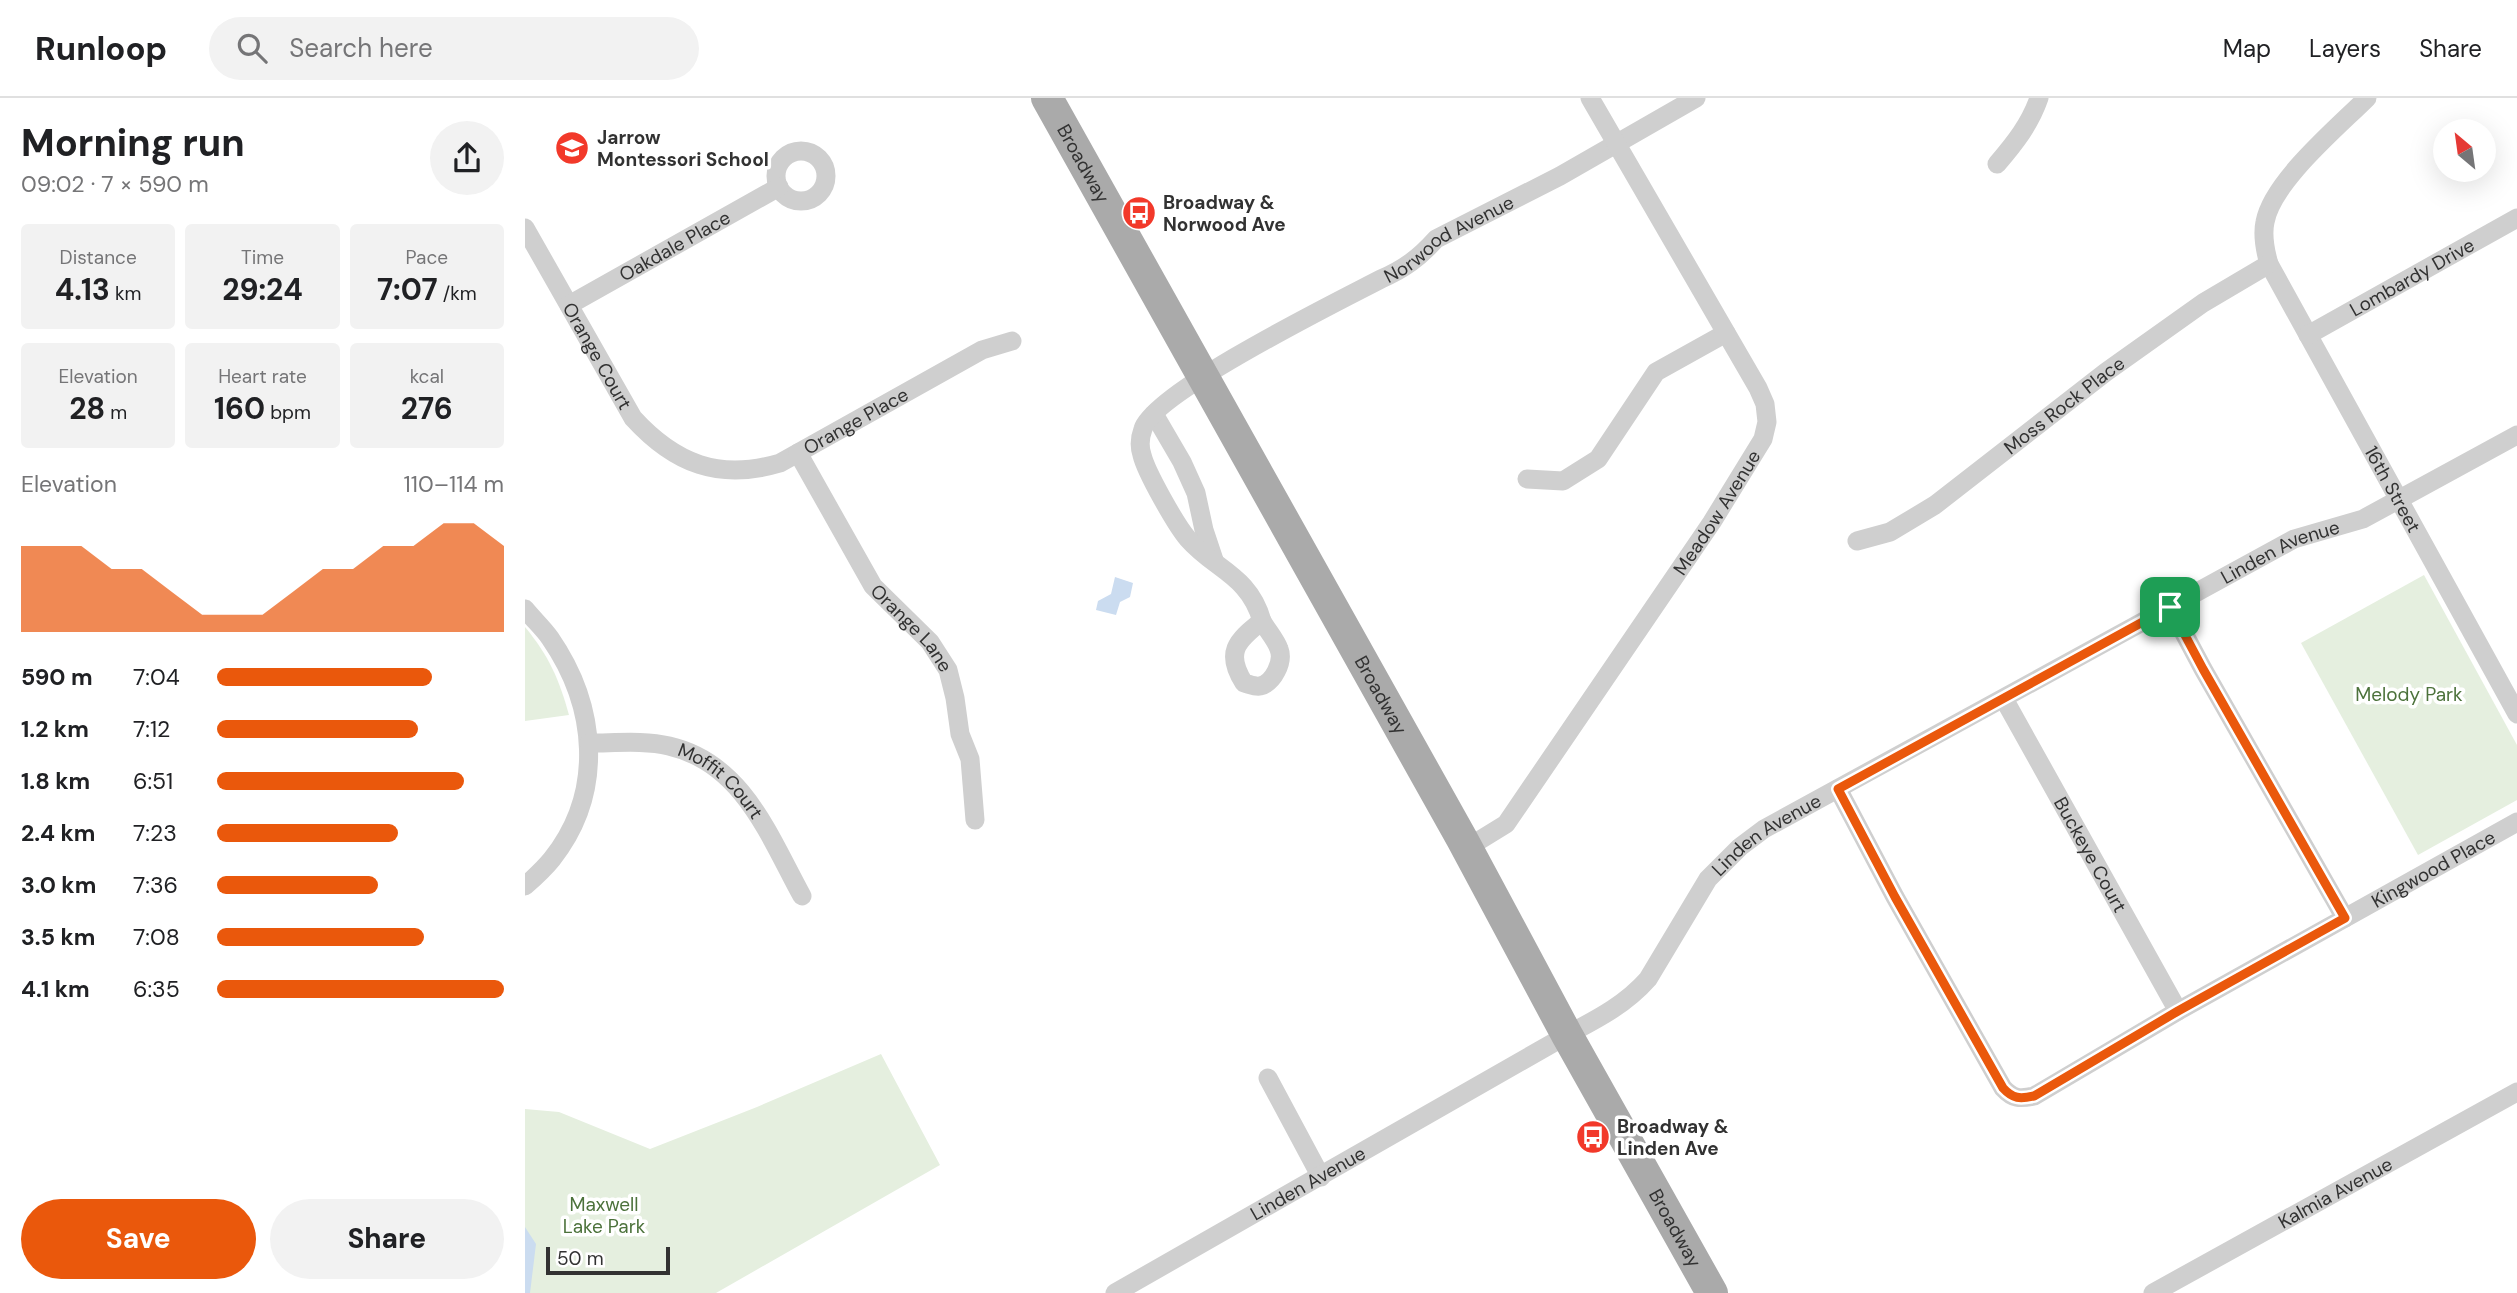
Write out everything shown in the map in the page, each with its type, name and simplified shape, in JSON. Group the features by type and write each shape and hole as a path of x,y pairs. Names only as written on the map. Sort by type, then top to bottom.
{"main road":[{"name":"Broadway","path":"1047,98 1467,848 1567,1035 1711,1293"}],"street":[{"name":"Meadow Avenue","path":"1467,848 1506,824 1705,533 1763,439 1767,422 1765,404 1758,388 1590,98"},
{"name":"Norwood Avenue","path":"1154,414 1202,375 1381,279 1405,269 1436,239 1560,176 1696,98"},
{"path":"1997,164 2020,138 2039,98"},
{"path":"2269,264 2264,243 2265,222 2271,202 2283,184 2367,98"},
{"name":"Oakdale Place","path":"569,305 779,187"},
{"name":"Lombardy Drive","path":"2308,335 2517,218"},
{"name":"Orange Court","path":"525,228 633,418 653,440 693,463"},
{"name":"16th Street","path":"2269,264 2517,714"},
{"name":"Moss Rock Place","path":"1857,541 1891,532 1935,505 2106,372 2203,303 2269,264"},
{"path":"1527,479 1563,481 1598,459 1656,372 1726,333"},
{"name":"Orange Place","path":"693,463 724,470 755,469 780,463 982,350 1012,341"},
{"path":"1214,561 1196,493 1182,462 1154,414 1143,425 1140,440 1142,456 1167,506 1188,539 1247,590 1262,621"},
{"name":"Linden Avenue","path":"1115,1293 1567,1035 1609,1014 1642,985 1665,953 1702,889 1722,863 1764,830 2294,538 2364,519 2517,435"},
{"name":"Orange Lane","path":"798,453 873,586 930,642 948,670 960,734 970,760 975,820"},
{"path":"2170,607 2345,918"},
{"path":"525,609 549,636 567,666 583,706 589,743 587,779 572,827 551,861 525,886"},
{"name":"Buckeye Court","path":"2004,699 2178,1011"},
{"name":"Moffit Court","path":"589,743 666,745 691,752 720,769 739,787 752,807 802,897"},
{"name":"Kingwood Place","path":"1838,789 1895,897 2003,1088 2010,1096 2020,1099 2034,1096 2178,1011 2517,822"},
{"path":"1268,1078 1321,1177"},
{"name":"Kalmia Avenue","path":"2153,1293 2517,1092"}],"green space":[{"name":"Melody Park","path":"2424,575 2517,745 2517,800 2418,855 2301,643"},
{"path":"525,627 552,668 569,715 525,721"},
{"name":"Maxwell Lake Park","path":"881,1054 940,1165 716,1293 525,1293 525,1109 559,1112 650,1149"}],"water":[{"path":"1115,577 1133,583 1130,597 1120,602 1116,615 1096,610 1098,601 1111,594"},
{"path":"525,1227 536,1244 530,1293 525,1293"}],"place":[{"name":"Jarrow Montessori School","path":"572,148"},
{"name":"Broadway & Norwood Ave","path":"1139,213"},
{"name":"Broadway & Linden Ave","path":"1593,1137"}],"route":[{"path":"2170,607 2345,918 2178,1011 2034,1096 2020,1099 2010,1096 1895,897 1838,789 2170,607"}]}
